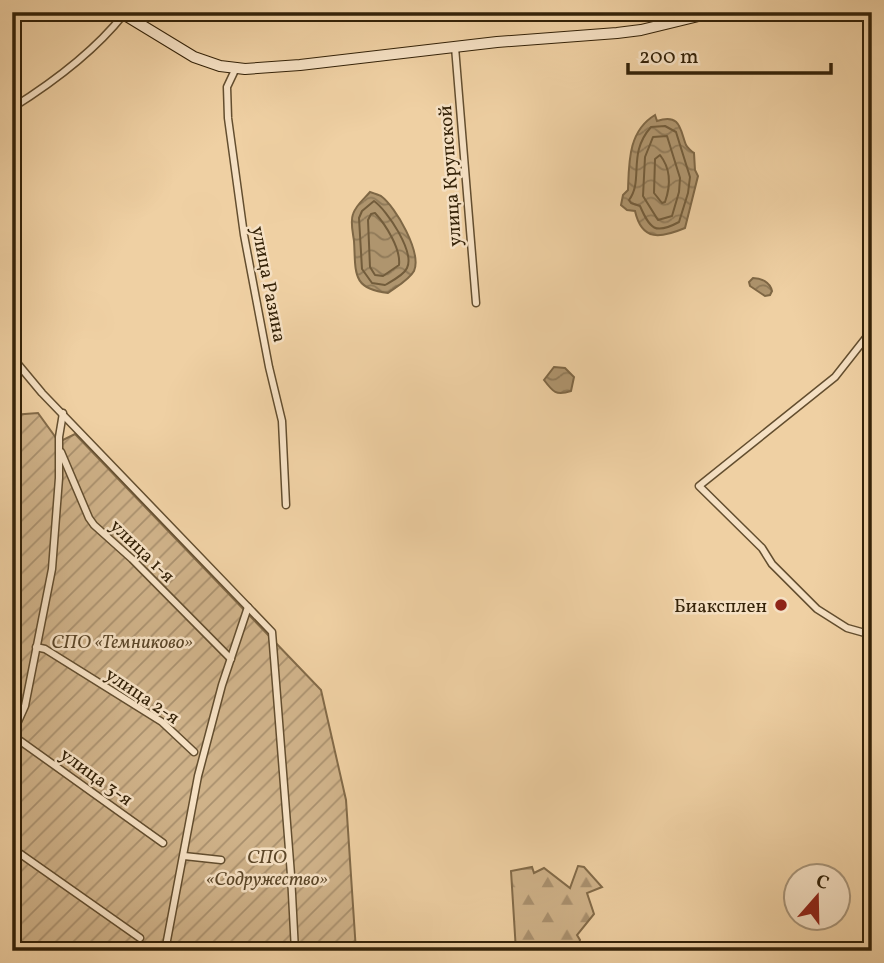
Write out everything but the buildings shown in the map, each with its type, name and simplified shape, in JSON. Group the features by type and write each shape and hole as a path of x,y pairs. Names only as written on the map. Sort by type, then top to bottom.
{"street":[{"path":"12,108 58,78 108,32 122,13 194,57 212,64 236,68 289,66 455,47 617,33 715,12"},
{"name":"улица Крупской","path":"455,47 476,303"},
{"name":"улица Разина","path":"236,68 226,95 229,127 244,235 284,429 286,505"},
{"path":"872,330 844,369 820,391 699,486 762,548 772,564 817,609 847,628 872,635"},
{"path":"12,357 272,632 295,951"},
{"path":"12,735 24,706 55,544 63,413"},
{"name":"улица 1-я","path":"59,447 94,525 132,559 231,659"},
{"path":"165,951 198,776 248,607"},
{"name":"улица 2-я","path":"36,646 162,722 194,752"},
{"name":"улица 3-я","path":"12,735 163,843"},
{"path":"12,848 140,937"},
{"path":"184,856 221,860"}],"green space":[{"name":"СПО «Темниково»","path":"38,413 59,442 75,434 321,690 346,800 356,951 12,951 12,415"},
{"path":"578,866 584,867 602,887 587,893 594,914 577,935 580,940 577,951 516,951 511,871 532,867 534,873 544,868 570,888"}],"water":[{"path":"655,115 657,121 671,119 678,124 686,145 694,153 698,176 685,228 660,235 648,233 642,228 635,211 627,210 621,205 623,195 628,190 630,159 635,139 646,122"},
{"path":"370,192 381,196 394,210 414,253 414,271 388,293 367,288 356,270 352,217"},
{"path":"753,278 767,283 772,291 770,295 765,296 750,286 749,282"},
{"path":"554,367 565,368 574,377 571,391 555,392 544,380"}],"place":[{"name":"Биаксплен","path":"781,605"}],"park label":[{"name":"СПО «Содружество»","path":"267,867"}]}
